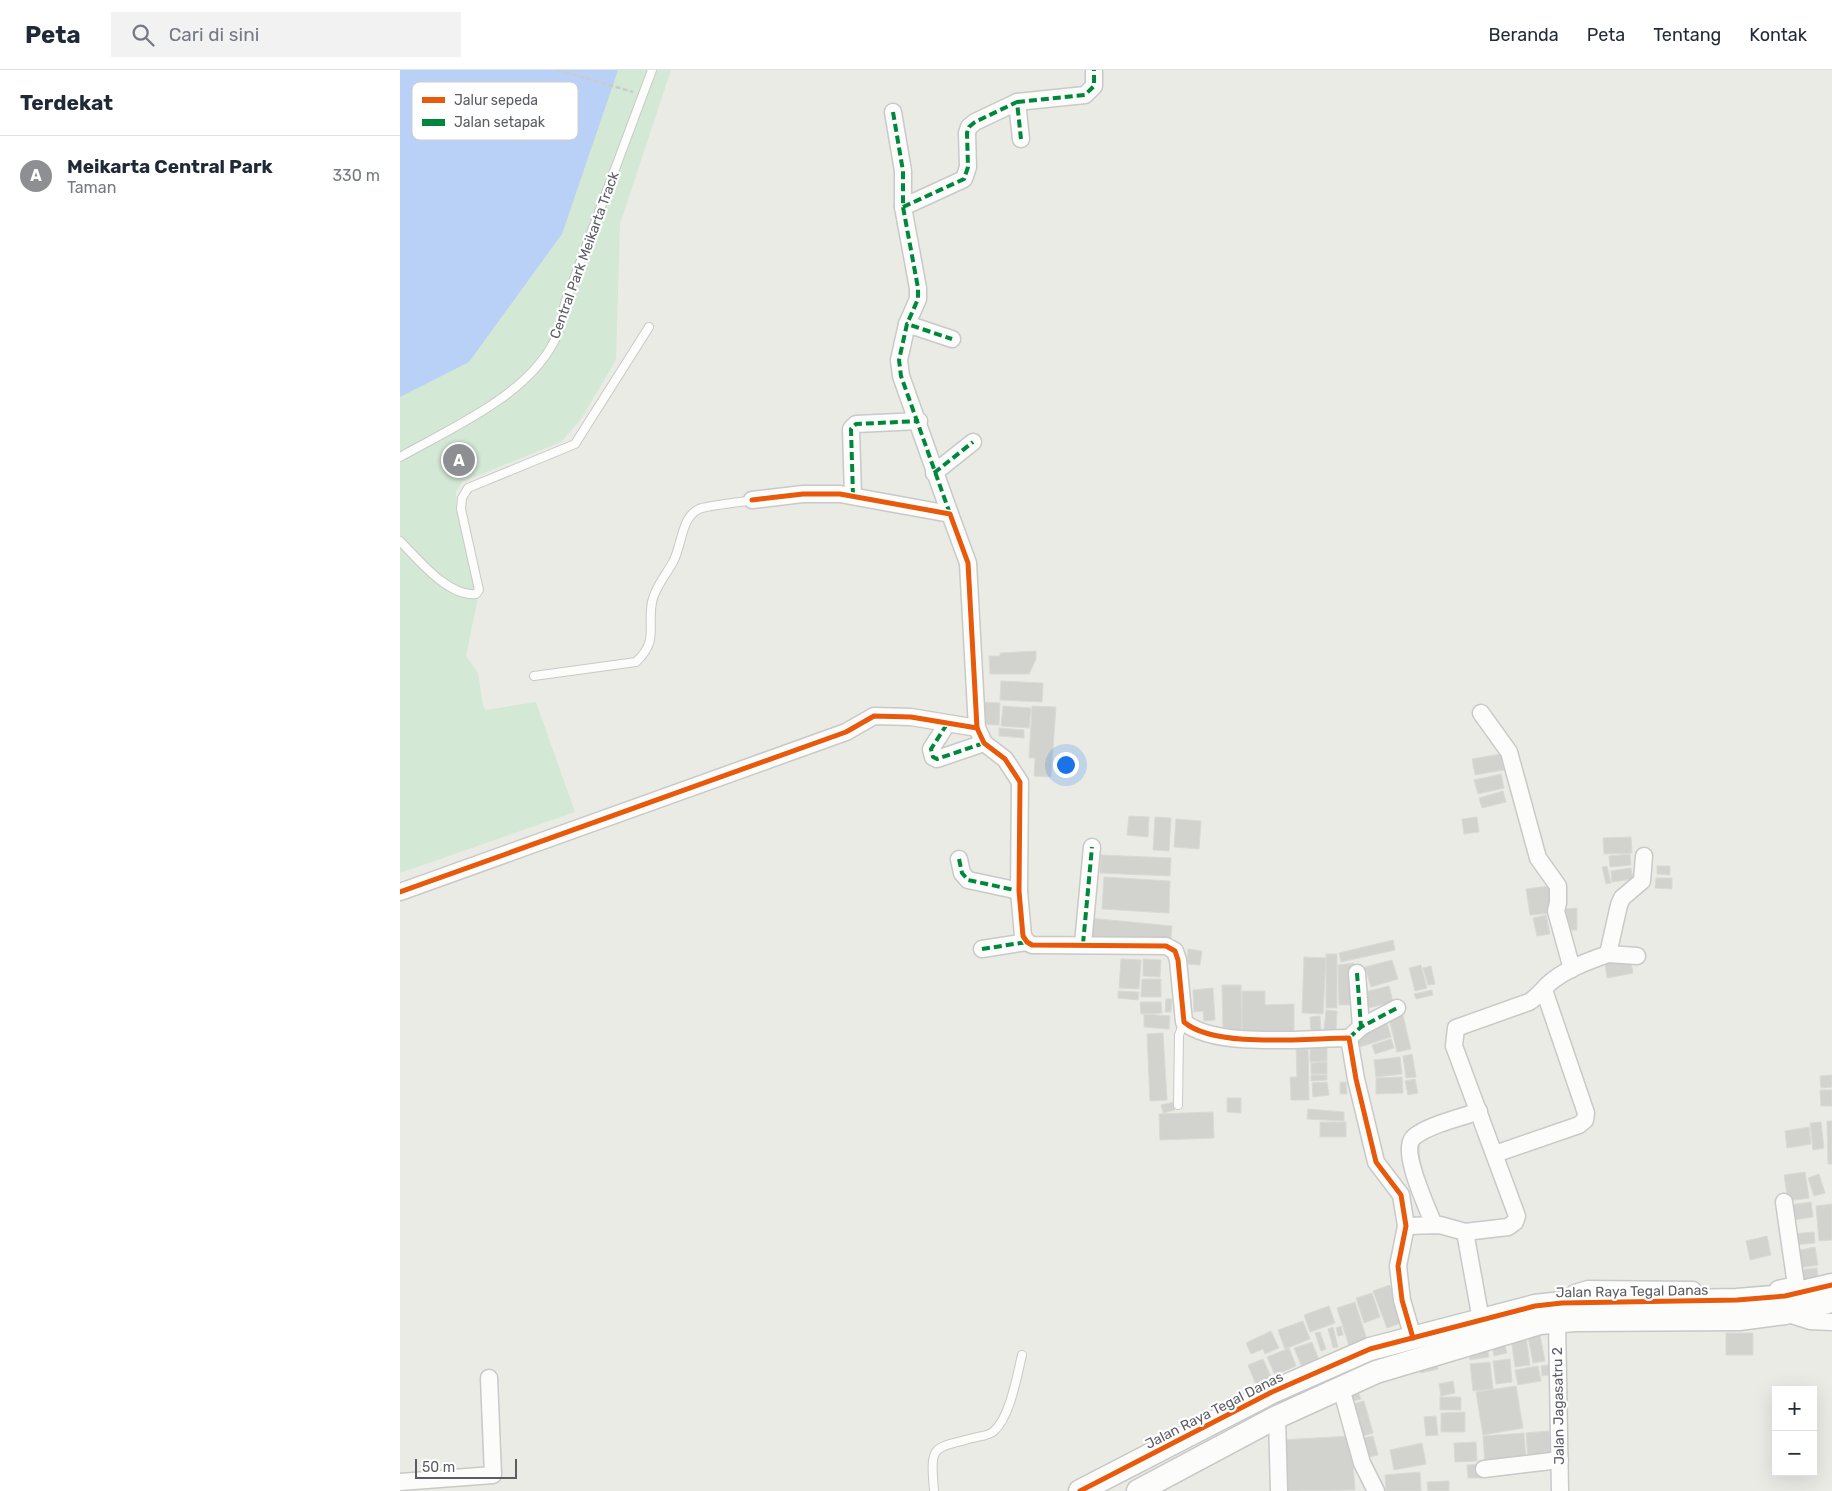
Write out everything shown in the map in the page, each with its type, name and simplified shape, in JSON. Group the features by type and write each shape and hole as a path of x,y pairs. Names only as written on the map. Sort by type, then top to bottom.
{"street":[{"path":"903,207 964,179 968,166 969,127 975,122 1017,102 1085,95 1094,86 1094,70"},
{"path":"1017,102 1021,140"},
{"path":"893,112 903,171 903,207 918,288 918,300 907,324 899,360 901,376 918,421 934,473 968,563 980,735"},
{"path":"907,324 952,339"},
{"path":"853,496 851,429 856,424 918,421"},
{"path":"934,473 973,442"},
{"path":"752,500 803,494 853,496 950,514"},
{"path":"1481,714 1509,752 1538,858 1558,886 1556,912 1572,969"},
{"path":"400,892 846,732 874,716 911,717 947,724 980,735 1006,759 1020,782 1019,891 1023,936 1027,942 1032,945 1166,946 1175,951 1178,960 1184,1022 1191,1028 1236,1040 1355,1032 1396,1008"},
{"path":"947,724 931,749 934,757 937,759 980,735"},
{"path":"1083,944 1092,848"},
{"path":"1608,954 1622,898 1642,881 1644,856"},
{"path":"959,859 962,873 968,880 1019,891"},
{"path":"982,949 1027,942"},
{"path":"1406,1226 1434,1225 1465,1232 1508,1227 1515,1222 1517,1216 1454,1046 1456,1028 1529,1002 1551,982 1572,969 1608,954 1637,956"},
{"path":"1357,973 1355,1032 1368,1133 1376,1162 1401,1196 1406,1226 1398,1266 1402,1300 1413,1338"},
{"path":"1495,1154 1579,1125 1585,1120 1586,1113 1544,990"},
{"path":"1434,1225 1411,1164 1408,1149 1410,1142 1424,1131 1479,1111"},
{"path":"1784,1202 1796,1285"},
{"path":"1465,1232 1481,1320"},
{"path":"1559,1312 1581,1291 1599,1288 1703,1291 1780,1289 1832,1277"},
{"name":"Jalan Raya Tegal Danas","path":"1138,1491 1278,1417 1376,1372 1540,1323 1559,1312 1785,1296 1832,1284"},
{"name":"Jalan Raya Tegal Danas","path":"1080,1491 1272,1392 1370,1350 1535,1306 1559,1312 1740,1319 1786,1313 1832,1301"},
{"name":"Jalan Jagasatru 2","path":"1559,1312 1560,1491"},
{"path":"1786,1313 1810,1321 1832,1322"},
{"path":"400,1482 493,1476 489,1378"},
{"path":"1341,1388 1362,1463 1376,1491"},
{"path":"1278,1417 1278,1491"},
{"path":"1484,1469 1560,1460"}],"lane":[{"name":"Central Park Meikarta Track","path":"400,457 494,403 523,380 543,358 557,333 565,303 652,70"},
{"path":"400,541 433,575 458,592 468,595 476,594 478,590 461,509 462,498 468,488 575,444 649,327"},
{"path":"534,676 636,662 647,651 652,632 652,602 660,582 674,560 689,516 700,509 752,500"},
{"path":"1178,1105 1179,1035 1184,1022"},
{"path":"934,1491 933,1454 943,1446 989,1434 998,1427 1006,1412 1022,1356"}],"path":[{"path":"558,70 643,95"}],"green space":[{"path":"400,70 671,70 620,224 616,360 581,419 561,442 462,482 456,492 456,503 475,549 481,583 466,656 478,673 483,706 486,710 536,702 575,812 400,873"}],"water":[{"path":"400,70 618,70 562,234 469,362 400,397"}],"building":[{"path":"1036,651 1036,659 1029,674 990,674 989,656 1000,656 1000,653"},
{"path":"1001,681 1043,683 1042,702 1000,700"},
{"path":"981,702 1000,703 999,725 980,724"},
{"path":"1003,706 1031,708 1029,728 1001,726"},
{"path":"1032,706 1056,707 1051,777 1034,776 1035,758 1029,758"},
{"path":"999,728 1024,730 1024,738 999,736"},
{"path":"1501,754 1504,770 1475,775 1472,759"},
{"path":"1501,774 1504,788 1478,794 1474,780"},
{"path":"1503,791 1506,802 1482,808 1479,798"},
{"path":"1129,816 1149,817 1148,837 1127,835"},
{"path":"1155,817 1171,818 1169,851 1153,850"},
{"path":"1477,817 1479,832 1464,834 1462,819"},
{"path":"1176,819 1201,821 1199,849 1174,847"},
{"path":"1631,837 1632,853 1604,854 1603,838"},
{"path":"1630,854 1631,865 1610,867 1609,856"},
{"path":"1101,855 1171,858 1170,876 1100,873"},
{"path":"1607,866 1611,883 1606,884 1602,867"},
{"path":"1657,866 1670,866 1670,875 1657,874"},
{"path":"1631,868 1633,879 1612,882 1611,871"},
{"path":"1104,877 1170,881 1169,913 1102,909"},
{"path":"1656,878 1672,878 1672,889 1655,888"},
{"path":"1549,886 1552,913 1530,915 1526,889"},
{"path":"1577,908 1577,930 1561,930 1561,909"},
{"path":"1546,915 1550,934 1537,936 1533,918"},
{"path":"1089,918 1172,926 1170,947 1087,938"},
{"path":"1393,940 1395,950 1341,962 1339,953"},
{"path":"1188,949 1202,951 1200,965 1187,964"},
{"path":"1326,954 1337,954 1337,1008 1326,1008"},
{"path":"1304,957 1326,958 1323,1014 1302,1013"},
{"path":"1121,959 1141,960 1139,989 1119,988"},
{"path":"1143,959 1161,960 1160,977 1143,976"},
{"path":"1630,959 1633,973 1607,978 1605,963"},
{"path":"1392,960 1398,979 1371,987 1365,967"},
{"path":"1354,963 1354,1005 1339,1005 1338,965"},
{"path":"1421,965 1427,988 1415,991 1409,968"},
{"path":"1431,966 1435,984 1428,985 1423,968"},
{"path":"1142,979 1161,979 1161,997 1141,997"},
{"path":"1222,985 1241,985 1242,1032 1223,1032"},
{"path":"1389,986 1393,1002 1364,1009 1360,993"},
{"path":"1213,988 1215,1020 1204,1021 1203,1011 1194,1012 1193,990"},
{"path":"1432,990 1433,995 1416,999 1414,994"},
{"path":"1118,991 1139,992 1138,1000 1118,998"},
{"path":"1242,991 1265,991 1265,1005 1294,1004 1294,1031 1242,1031"},
{"path":"1166,999 1172,999 1171,1012 1165,1012"},
{"path":"1140,1002 1161,1002 1162,1013 1141,1014"},
{"path":"1326,1010 1337,1011 1336,1031 1324,1029"},
{"path":"1402,1011 1411,1049 1397,1052 1388,1014"},
{"path":"1144,1014 1170,1016 1169,1029 1144,1027"},
{"path":"1320,1016 1321,1031 1311,1032 1310,1017"},
{"path":"1386,1019 1391,1037 1360,1047 1356,1034"},
{"path":"1163,1033 1167,1100 1150,1101 1147,1034"},
{"path":"1391,1039 1394,1048 1375,1054 1372,1045"},
{"path":"1296,1046 1308,1046 1309,1100 1291,1100 1290,1077 1297,1077"},
{"path":"1327,1047 1327,1061 1310,1062 1310,1048"},
{"path":"1412,1054 1416,1077 1406,1078 1403,1056"},
{"path":"1400,1057 1402,1074 1376,1077 1374,1060"},
{"path":"1327,1062 1327,1074 1311,1074 1311,1063"},
{"path":"1311,1075 1327,1075 1327,1080 1311,1081"},
{"path":"1832,1075 1832,1087 1821,1088 1820,1076"},
{"path":"1402,1077 1403,1093 1376,1094 1376,1078"},
{"path":"1415,1079 1418,1093 1408,1095 1405,1081"},
{"path":"1327,1082 1329,1095 1313,1097 1312,1083"},
{"path":"1340,1082 1346,1082 1347,1094 1340,1094"},
{"path":"1820,1090 1832,1090 1832,1106 1821,1106"},
{"path":"1227,1098 1241,1098 1241,1113 1227,1112"},
{"path":"1174,1102 1175,1110 1163,1113 1161,1105"},
{"path":"1308,1109 1344,1112 1344,1121 1307,1119"},
{"path":"1213,1112 1214,1138 1160,1140 1159,1114"},
{"path":"1827,1121 1832,1121 1832,1164 1828,1164"},
{"path":"1320,1122 1346,1122 1346,1137 1320,1137"},
{"path":"1821,1122 1824,1148 1813,1150 1810,1123"},
{"path":"1809,1127 1811,1144 1787,1148 1785,1131"},
{"path":"1805,1172 1809,1198 1788,1201 1784,1175"},
{"path":"1819,1174 1825,1193 1814,1196 1808,1178"},
{"path":"1811,1202 1813,1217 1793,1220 1790,1205"},
{"path":"1832,1204 1832,1240 1819,1241 1816,1206"},
{"path":"1814,1232 1815,1243 1793,1245 1792,1234"},
{"path":"1767,1236 1771,1255 1750,1260 1746,1241"},
{"path":"1815,1247 1818,1265 1799,1268 1796,1251"},
{"path":"1817,1268 1818,1278 1799,1280 1798,1270"},
{"path":"1390,1285 1404,1322 1387,1328 1373,1291"},
{"path":"1372,1293 1380,1317 1364,1323 1356,1298"},
{"path":"1355,1302 1367,1340 1349,1346 1337,1308"},
{"path":"1329,1306 1335,1323 1310,1332 1304,1315"},
{"path":"1303,1321 1310,1339 1285,1349 1278,1330"},
{"path":"1341,1326 1343,1335 1338,1336 1336,1328"},
{"path":"1333,1327 1338,1347 1333,1348 1328,1329"},
{"path":"1271,1331 1279,1348 1265,1354 1263,1349 1251,1354 1246,1343"},
{"path":"1320,1332 1326,1349 1321,1351 1315,1333"},
{"path":"1726,1333 1753,1333 1753,1355 1726,1355"},
{"path":"1540,1335 1545,1361 1533,1363 1528,1337"},
{"path":"1526,1336 1530,1365 1515,1367 1511,1338"},
{"path":"1504,1341 1507,1353 1494,1356 1492,1343"},
{"path":"1312,1342 1319,1360 1302,1367 1294,1348"},
{"path":"1487,1343 1489,1357 1470,1360 1468,1346"},
{"path":"1289,1348 1296,1366 1275,1375 1267,1357"},
{"path":"1436,1358 1438,1369 1421,1373 1418,1362"},
{"path":"1263,1359 1274,1383 1258,1390 1248,1365"},
{"path":"1510,1359 1512,1382 1496,1384 1493,1361"},
{"path":"1490,1362 1493,1389 1473,1391 1470,1364"},
{"path":"1552,1364 1554,1374 1542,1376 1541,1366"},
{"path":"1538,1366 1541,1381 1518,1385 1515,1370"},
{"path":"1453,1381 1455,1393 1441,1396 1439,1384"},
{"path":"1516,1386 1523,1428 1483,1435 1476,1392"},
{"path":"1359,1394 1361,1399 1349,1402 1348,1397"},
{"path":"1440,1397 1461,1397 1461,1410 1440,1410"},
{"path":"1364,1401 1373,1433 1359,1437 1350,1405"},
{"path":"1465,1412 1465,1432 1441,1432 1441,1413"},
{"path":"1436,1416 1438,1435 1426,1436 1424,1417"},
{"path":"1549,1431 1551,1458 1528,1460 1526,1433"},
{"path":"1524,1433 1526,1461 1485,1464 1483,1436"},
{"path":"1351,1436 1355,1490 1285,1491 1281,1440"},
{"path":"1373,1436 1378,1455 1364,1458 1359,1439"},
{"path":"1476,1442 1477,1461 1455,1462 1454,1443"},
{"path":"1422,1443 1426,1464 1394,1470 1390,1450"},
{"path":"1482,1464 1483,1478 1468,1478 1467,1465"},
{"path":"1420,1472 1421,1491 1386,1491 1385,1475"},
{"path":"1449,1481 1449,1491 1428,1491 1427,1482"}],"marked path":[{"path":"1017,102 1085,95 1094,86 1094,70"},
{"path":"903,207 964,179 968,167 967,133 969,127 975,122 1017,102 1021,139"},
{"path":"893,112 903,171 903,207 918,288 918,299 907,324"},
{"path":"950,514 901,376 899,360 907,324 952,339"},
{"path":"853,496 851,429 856,424 919,421"},
{"path":"934,473 973,442"},
{"path":"947,724 931,749 933,757 937,759 984,743"},
{"path":"1083,944 1092,847"},
{"path":"959,859 962,873 968,880 1019,891"},
{"path":"982,949 1027,942"},
{"path":"1357,973 1361,1027"},
{"path":"1349,1038 1361,1027 1397,1008"}],"cycle path":[{"path":"752,500 803,494 840,494 950,514 968,563 977,728 984,743 1005,759 1020,782 1019,891 1023,936 1032,945 1166,946 1175,951 1178,960 1184,1022 1198,1030 1217,1036 1263,1040 1349,1038 1356,1079 1376,1162 1401,1195 1406,1226 1398,1266 1402,1300 1413,1338"},
{"path":"400,892 846,732 874,716 911,717 977,728"},
{"path":"1080,1491 1272,1392 1370,1349 1535,1306 1562,1303 1737,1300 1785,1296 1832,1285"}],"place":[{"name":"Meikarta Central Park","path":"459,460"}]}
